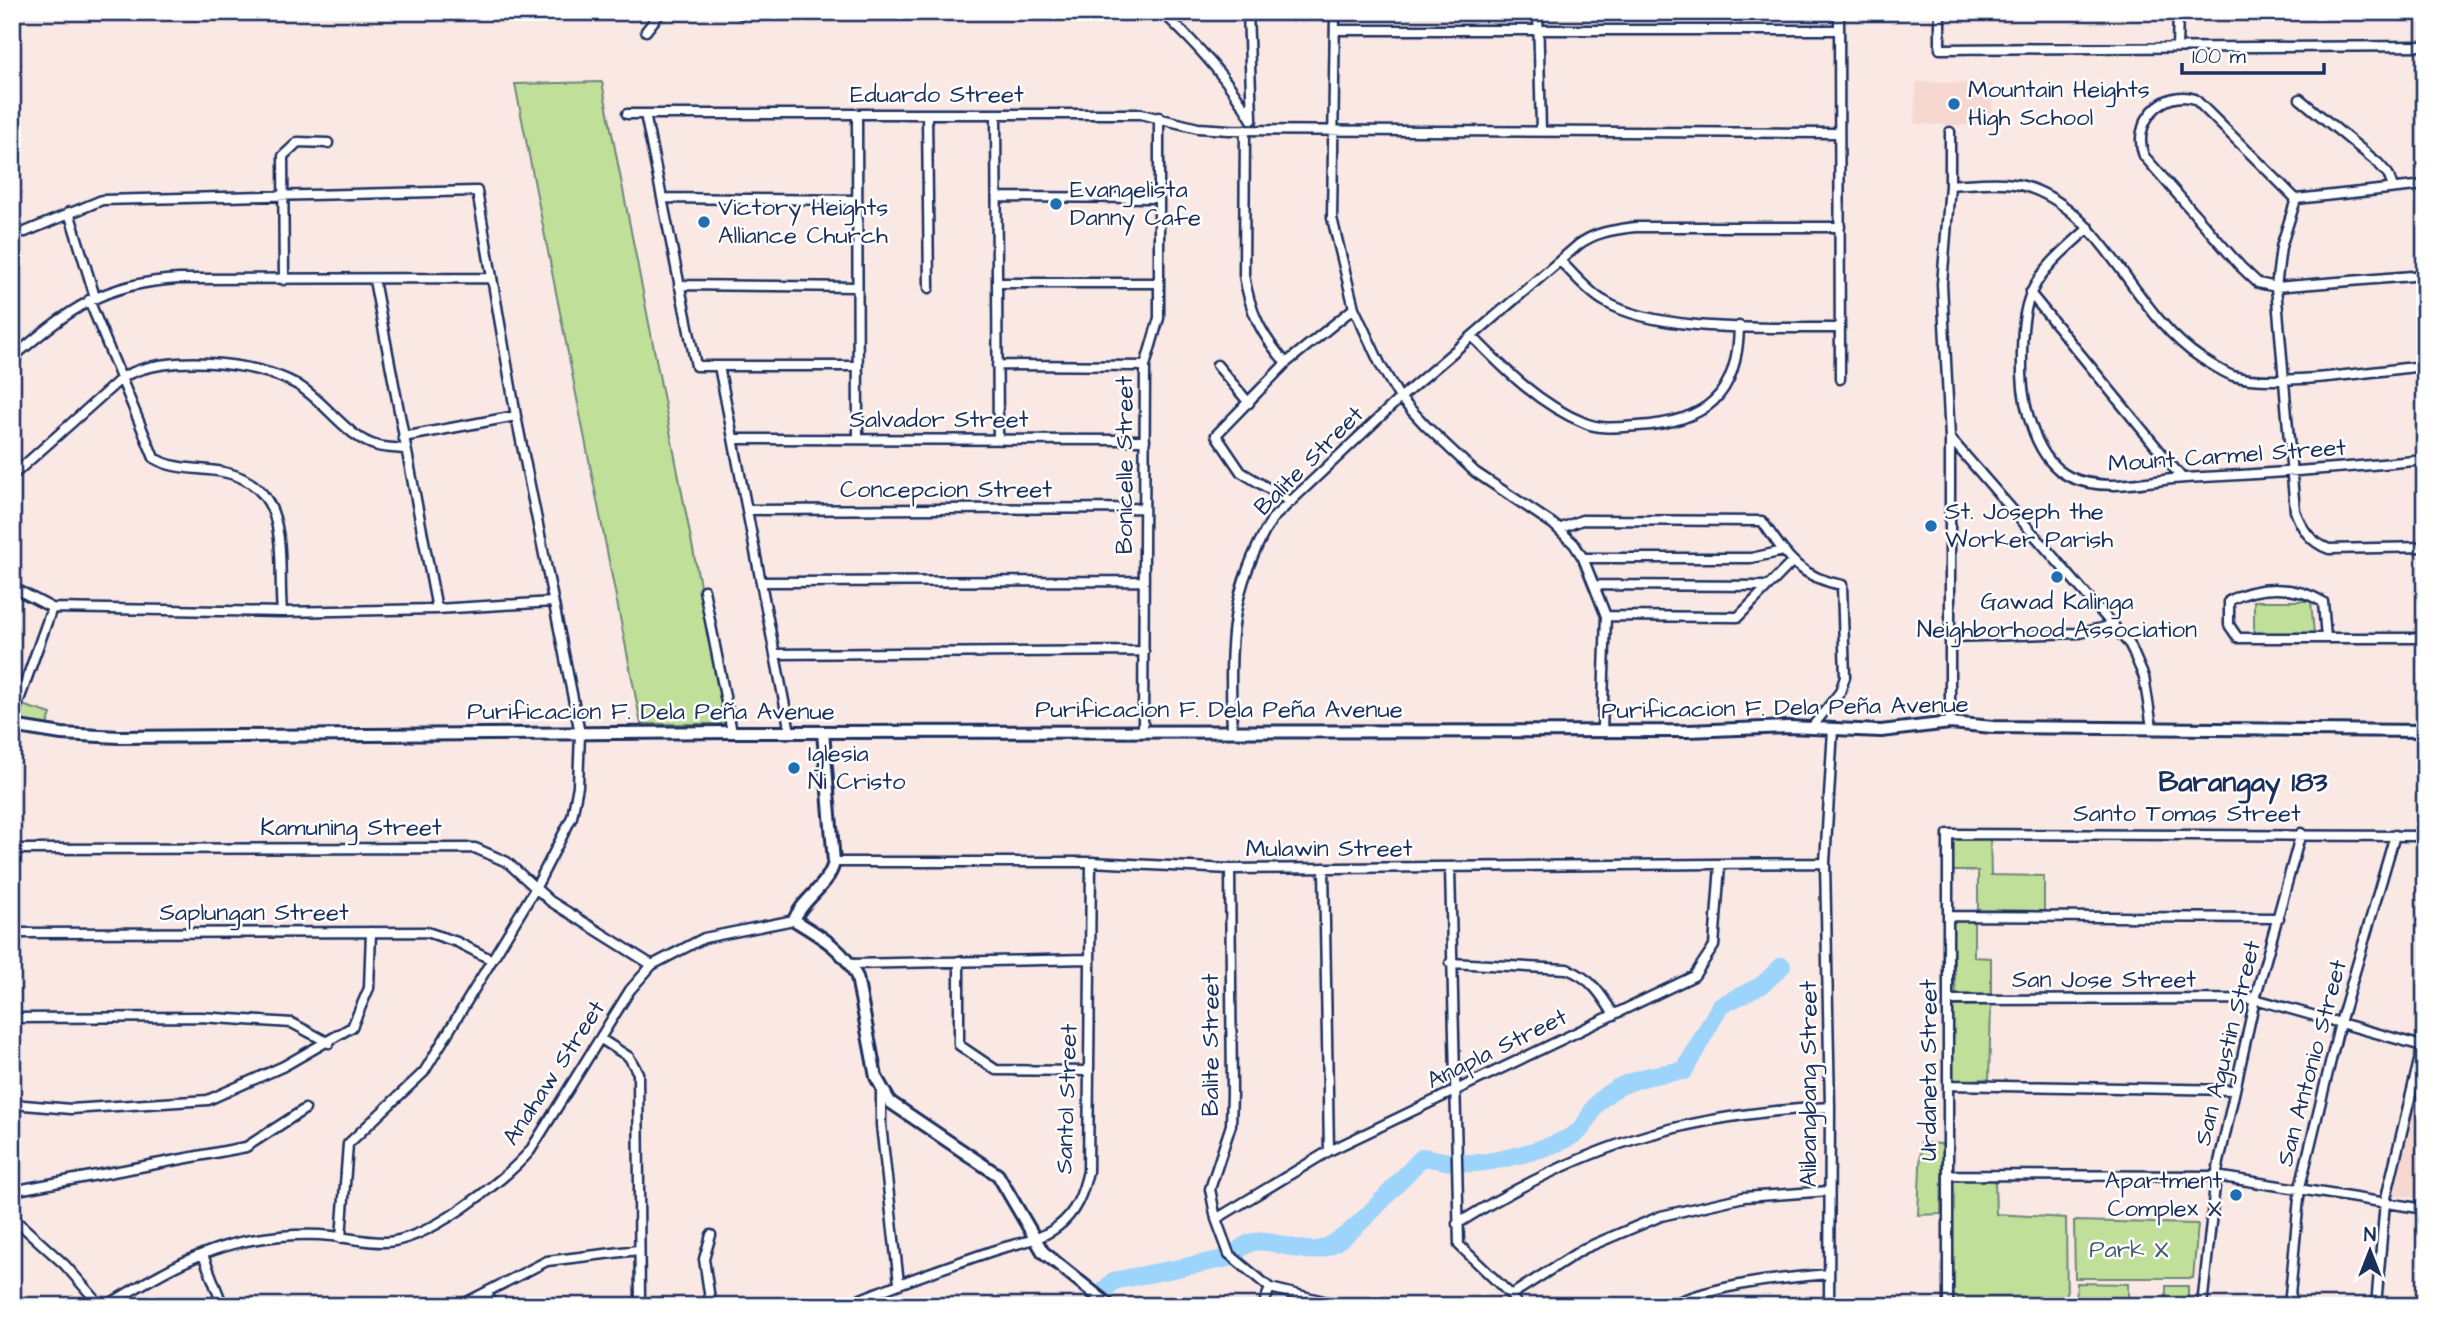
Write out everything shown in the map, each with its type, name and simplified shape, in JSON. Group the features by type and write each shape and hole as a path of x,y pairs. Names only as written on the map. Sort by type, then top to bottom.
{"street":[{"path":"646,31 662,12"},
{"path":"1162,12 1189,36 1216,68 1257,130"},
{"path":"1248,12 1252,120"},
{"path":"1335,12 1332,218 1354,308 1400,398 1475,472 1559,529 1583,558 1596,585 1606,617 1602,731"},
{"path":"1538,12 1541,131"},
{"path":"1839,12 1840,379"},
{"path":"1941,12 1940,49 2425,46"},
{"path":"2177,48 2178,12"},
{"path":"1335,30 1839,30"},
{"path":"2296,199 2196,99 2185,95 2173,97 2159,106 2139,132 2139,144 2144,156 2250,277 2266,286 2425,275"},
{"path":"2300,99 2378,163 2393,187"},
{"name":"Eduardo Street","path":"627,114 1159,117 1198,128 1245,130 1839,133"},
{"path":"645,114 696,366 858,366"},
{"path":"857,114 858,439"},
{"path":"927,115 929,288"},
{"path":"996,115 998,439"},
{"name":"Bonicelle Street","path":"1143,732 1145,366 1158,326 1159,117"},
{"path":"1245,130 1244,275 1258,328 1286,363"},
{"path":"1950,132 1950,185 1942,284 1950,439 1950,723"},
{"path":"284,280 280,166 288,148 304,141 328,143"},
{"path":"1950,185 2022,185 2045,193 2069,209 2089,228 2147,308 2189,350 2232,376 2283,379 2425,366"},
{"path":"2296,199 2425,185"},
{"path":"25,232 102,200 281,193 477,191 516,415 580,733 578,786 572,817 535,889 490,959 424,1072 348,1144 341,1238"},
{"path":"997,197 1159,198"},
{"path":"662,198 857,200"},
{"path":"2296,199 2281,247 2276,287 2289,473 2295,511 2301,525 2316,544 2329,549 2425,547"},
{"path":"69,212 92,299 154,458 181,467 228,473 267,498 280,538 282,612"},
{"path":"1840,227 1608,230 1589,237 1560,261 1604,301 1655,319 1739,326 1840,328"},
{"name":"Mount Carmel Street","path":"2089,228 2054,258 2037,277 2023,323 2023,391 2031,425 2047,456 2067,476 2093,485 2289,473 2425,460"},
{"name":"Balite Street","path":"1232,732 1231,665 1236,602 1261,537 1272,519 1400,398 1560,261"},
{"path":"12,358 92,299 128,285 155,280 491,278"},
{"path":"374,280 437,609"},
{"path":"997,282 1159,283"},
{"path":"679,285 857,287"},
{"path":"2030,293 2182,478"},
{"path":"1291,502 1241,472 1216,435 1286,363 1354,308"},
{"path":"1472,336 1531,393 1586,424 1611,428 1684,420 1703,411 1719,398 1734,372 1739,326"},
{"path":"12,476 123,377 135,369 176,362 266,373 295,383 368,442 405,449"},
{"path":"998,365 1145,366"},
{"path":"1217,365 1249,403"},
{"path":"719,366 790,732"},
{"path":"403,437 516,415"},
{"name":"Salvador Street","path":"734,439 1145,440"},
{"path":"1950,439 2114,625 2139,661 2149,697 2152,727"},
{"name":"Concepcion Street","path":"747,510 1144,508"},
{"path":"1559,529 1582,520 1762,521 1784,551 1813,578 1842,585 1845,677 1840,692 1812,727"},
{"path":"1583,558 1751,558 1784,551"},
{"path":"1606,617 1738,617 1793,561"},
{"path":"761,582 1144,581"},
{"path":"1596,585 1767,586"},
{"path":"12,587 52,608 282,612 437,609 554,602"},
{"path":"704,590 732,732"},
{"path":"2326,638 2323,602 2309,593 2253,591 2230,601 2229,625 2238,638 2326,638 2425,638"},
{"path":"12,720 52,608"},
{"path":"1950,637 2080,633 2114,625"},
{"path":"775,654 1144,651"},
{"name":"Purificacion F. Dela Peña Avenue","path":"12,726 45,732 119,737 732,732 1602,731 1812,727 1881,731 1950,723 1993,727 2425,731"},
{"name":"Alibangbang Street","path":"1829,1306 1830,1107 1825,863 1833,729"},
{"path":"823,732 834,862 828,877 805,900 794,920 830,943 851,964 860,990 872,1062 881,1090 881,1125 899,1283"},
{"name":"Santo Tomas Street","path":"1948,834 2301,833 2425,836"},
{"name":"San Agustin Street","path":"2202,1306 2216,1177 2255,999 2301,833"},
{"name":"Urdaneta Street","path":"1948,834 1948,1306"},
{"name":"San Antonio Street","path":"2289,1306 2300,1187 2340,1023 2395,835"},
{"name":"Kamuning Street","path":"12,849 475,848 507,862 568,915 652,965"},
{"name":"Mulawin Street","path":"834,862 1091,862 1230,869 1825,863"},
{"name":"Santol Street","path":"844,1306 899,1283 998,1248 1033,1241 1059,1226 1083,1194 1088,1171 1091,862"},
{"name":"Anapla Street","path":"1216,1219 1329,1151 1694,976 1714,946 1720,865"},
{"path":"1324,868 1329,1151"},
{"path":"1450,868 1450,963 1459,1245 1511,1295 1518,1306"},
{"name":"Balite Street","path":"1230,869 1231,1114 1210,1189 1216,1219 1229,1254 1270,1288 1344,1306"},
{"path":"1948,916 2279,918"},
{"name":"Anahaw Street","path":"104,1306 154,1277 203,1255 248,1241 321,1235 386,1242 411,1237 511,1173 541,1135 630,990 652,965 704,938 794,920"},
{"path":"12,1104 71,1109 208,1100 329,1043 352,1027 369,988 371,932"},
{"name":"Saplungan Street","path":"12,933 437,933 490,959"},
{"path":"851,964 1089,959"},
{"path":"959,961 959,1045 996,1070 1089,1070"},
{"path":"1450,963 1567,970 1590,981 1614,1014"},
{"name":"San Jose Street","path":"1948,1000 2255,999 2422,1046"},
{"path":"12,1018 201,1017 292,1023 329,1043"},
{"path":"2376,1306 2385,1202 2425,1036"},
{"path":"601,1039 629,1057 638,1073 640,1306"},
{"path":"1948,1085 2235,1090"},
{"path":"881,1090 902,1112 998,1175 1033,1241 1054,1264 1110,1306"},
{"path":"1457,1224 1573,1159 1634,1136 1699,1120 1764,1110 1830,1107"},
{"path":"12,1191 246,1147 305,1109"},
{"path":"1948,1175 2216,1177 2300,1187 2425,1209"},
{"path":"1511,1295 1583,1249 1661,1216 1744,1197 1829,1191"},
{"path":"12,1217 65,1265 104,1306"},
{"path":"711,1235 704,1259 711,1306"},
{"path":"459,1306 547,1261 638,1250"},
{"path":"203,1255 223,1306"},
{"path":"1667,1306 1698,1293 1749,1281 1829,1275"},
{"path":"1263,1306 1270,1288"},
{"path":"486,1292 493,1306"}],"shaded area":[{"name":"Mountain Heights High School","path":"1916,82 1993,84 1992,126 1915,124"},
{"path":"2425,1063 2425,1199 2389,1194"}],"green space":[{"path":"602,82 727,724 641,724 515,84"},
{"path":"2254,601 2311,601 2314,634 2254,634"},
{"path":"22,705 51,714 46,728 17,720"},
{"path":"1952,837 1990,837 1991,875 2044,876 2044,911 1978,910 1978,871 1953,871"},
{"path":"1951,919 1974,920 1974,957 1991,958 1991,996 1956,996"},
{"path":"1991,1005 1989,1079 1952,1081 1953,1006"},
{"path":"1921,1143 1943,1144 1941,1214 1918,1215"},
{"path":"1952,1177 1995,1179 1996,1214 2066,1218 2067,1306 1954,1306"},
{"name":"Park X","path":"2074,1221 2198,1224 2193,1278 2075,1278"},
{"path":"2077,1283 2128,1284 2128,1306 2076,1306"},
{"path":"2166,1286 2188,1286 2188,1306 2166,1306"}],"waterway":[{"path":"1465,1163 1506,1158 1568,1138 1581,1129 1596,1105 1614,1090 1649,1076 1684,1071 1720,1006 1762,985 1782,966"},
{"path":"1235,1254 1244,1246 1263,1241 1306,1250 1317,1250 1330,1245 1373,1210 1423,1157 1450,1162"},
{"path":"1103,1292 1113,1281 1229,1258"}],"place":[{"name":"Mountain Heights High School","path":"1954,104"},
{"name":"Evangelista Danny Cafe","path":"1056,204"},
{"name":"Victory Heights Alliance Church","path":"704,222"},
{"name":"St. Joseph the Worker Parish","path":"1931,526"},
{"name":"Gawad Kalinga Neighborhood Association","path":"2057,577"},
{"name":"Iglesia Ni Cristo","path":"794,768"},
{"name":"Apartment Complex X","path":"2236,1195"}],"district":[{"name":"Barangay 183","path":"2243,782"}]}
